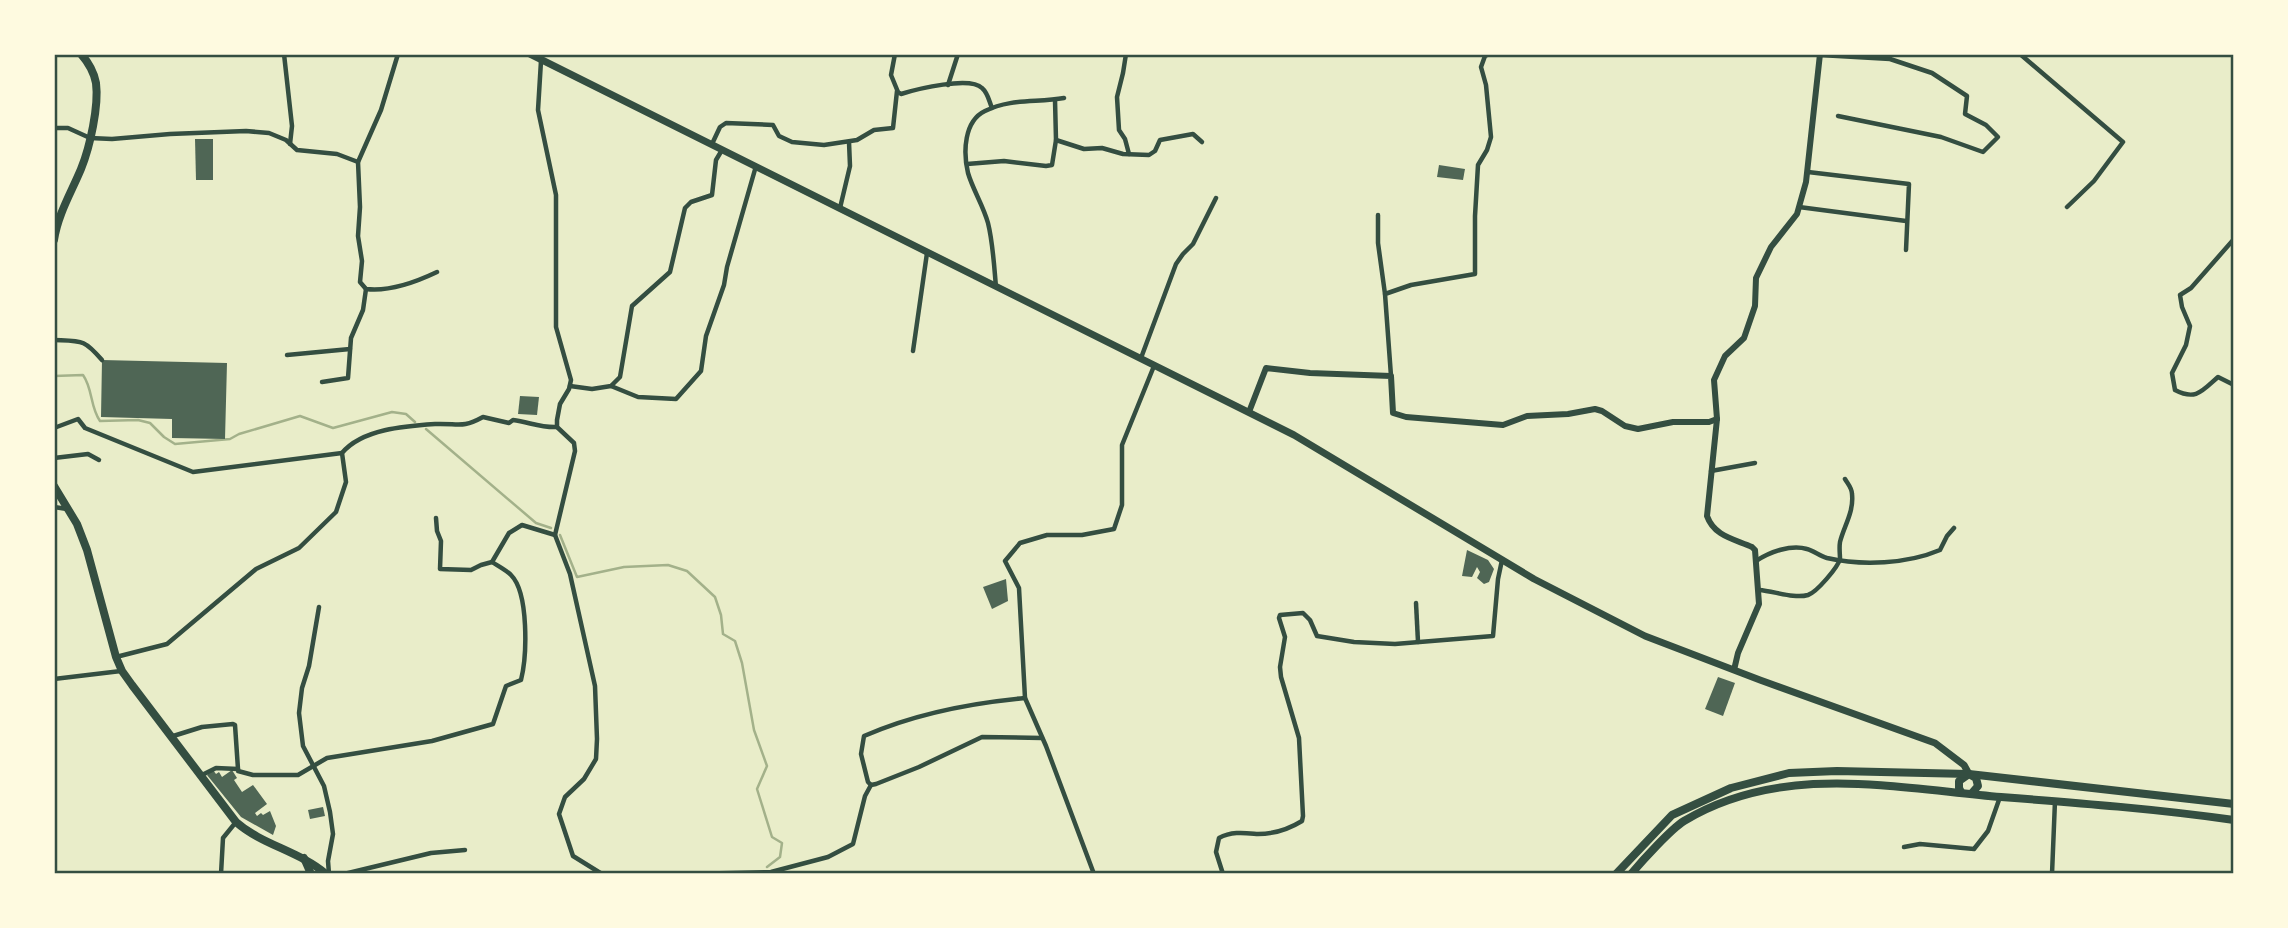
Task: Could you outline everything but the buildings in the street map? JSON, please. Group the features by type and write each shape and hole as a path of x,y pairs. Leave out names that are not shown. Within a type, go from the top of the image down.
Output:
{"main road":[{"path":"54,240 60,216 82,166 94,113 96,82 93,71 81,54"},
{"path":"530,54 1294,435 1534,579 1645,636 1935,743 1965,765 1969,775 1976,778 1978,786 1972,793"},
{"path":"54,486 76,524 90,559 122,671 236,822 257,836 304,858 328,874"},
{"path":"1616,874 1672,815 1731,788 1789,773 1837,771 1969,775 2234,804"},
{"path":"1961,792 1959,781 1969,775"},
{"path":"1631,874 1682,822 1725,802 1773,788 1815,783 1884,784 2234,820"},
{"path":"304,858 311,874"}],"street":[{"path":"284,54 292,126 290,145"},
{"path":"398,54 383,102 358,162 358,236 362,261 360,282 366,289 383,290 419,281 437,272"},
{"path":"712,144 720,127 726,123 773,125 779,136 792,142 824,145 849,142 874,130 892,128 897,91 891,75 895,54"},
{"path":"948,85 958,54"},
{"path":"1126,54 1117,97 1119,130 1129,154"},
{"path":"1385,294 1410,285 1475,274 1478,165 1491,137 1486,85 1481,67 1485,56 1489,54"},
{"path":"2020,54 2123,142 2094,181 2067,207"},
{"path":"1734,670 1738,653 1756,615 1759,590 1755,550 1723,535 1709,523 1707,516 1717,419 1714,380 1725,356 1744,338 1755,306 1756,278 1771,247 1797,214 1808,172 1820,55 1882,58 1932,74 1967,96 1965,114 1986,125 1998,137 1983,152 1941,137 1838,116"},
{"path":"541,60 538,110 556,195 556,327 571,380 556,420 557,427 574,443 575,451 555,535 570,574 595,686 597,738 596,759 584,779 565,797 559,814 573,856 602,874"},
{"path":"897,91 901,94 973,83 988,95 992,108"},
{"path":"996,287 988,223 968,173 965,150 968,131 974,117 992,108 1012,102 1064,98"},
{"path":"967,164 1004,161 1046,166 1052,164 1056,140 1055,100"},
{"path":"54,128 68,128 90,138 112,139 246,131 269,133 286,140 297,150 337,155 358,162"},
{"path":"1056,140 1084,149 1102,148 1112,152 1149,155 1155,151 1160,140 1193,134 1202,142"},
{"path":"840,208 850,166 849,142"},
{"path":"611,386 620,377 632,306 670,272 685,208 691,202 712,195 716,160 722,149"},
{"path":"570,386 593,389 611,386 638,397 677,399 701,371 706,336 724,285 756,166"},
{"path":"1808,172 1909,184 1906,250"},
{"path":"1140,359 1176,264 1193,244 1216,198"},
{"path":"1799,207 1906,221"},
{"path":"1378,215 1378,243 1385,294 1393,413 1406,417 1503,425 1527,416 1568,414 1595,409 1625,426 1638,429 1674,422 1709,422 1717,419"},
{"path":"2234,239 2191,288 2180,295 2190,326 2186,345 2172,373 2175,390 2186,395 2195,396 2218,377 2234,385"},
{"path":"913,351 927,252"},
{"path":"323,382 348,378 354,328 363,310 366,289"},
{"path":"54,340 81,341 88,344 102,360"},
{"path":"287,355 350,349"},
{"path":"1094,874 1043,738 1025,698 1018,588 1005,561 1020,543 1047,535 1082,535 1114,528 1122,505 1122,444 1154,366"},
{"path":"1249,412 1266,368 1310,373 1391,376"},
{"path":"54,428 78,419 85,428 193,472 342,453 351,442 375,433 436,424 467,426 483,417 509,423 513,420 525,421 542,428 557,427"},
{"path":"116,657 167,644 256,569 299,548 336,512 346,482 342,453"},
{"path":"54,458 88,454 99,460"},
{"path":"1712,471 1755,463"},
{"path":"1759,590 1793,596 1809,595 1820,588 1840,559 1839,544 1850,516 1852,499 1852,489 1846,479"},
{"path":"54,507 68,509"},
{"path":"436,518 441,541 440,569 471,570 492,562 509,533 522,525 555,535"},
{"path":"1756,561 1764,556 1797,547 1827,558 1889,561 1931,554 1943,547 1947,536 1955,528"},
{"path":"1223,874 1216,852 1219,838 1246,832 1259,834 1291,828 1301,821 1303,816 1300,744 1281,677 1285,637 1280,615 1303,612 1321,638 1354,642 1418,642 1493,636 1502,560"},
{"path":"200,776 216,768 238,769 253,775 298,775 327,758 444,738 493,723 506,686 521,680 525,634 524,604 512,575 492,562"},
{"path":"1416,603 1418,642"},
{"path":"319,607 299,713 303,746 324,786 333,834 328,874"},
{"path":"54,679 122,671"},
{"path":"871,785 861,754 864,736 895,722 988,702 1025,698"},
{"path":"170,737 202,727 233,724 238,769"},
{"path":"686,874 771,872 828,857 853,844 865,796 871,785 919,768 982,737 1043,738"},
{"path":"1904,847 1920,844 1974,849 1988,831 2000,796"},
{"path":"2052,874 2054,800"},
{"path":"221,874 223,838 236,822"},
{"path":"344,874 431,853 465,850"}],"waterway":[{"path":"54,376 83,375 100,421 138,420 150,423 175,444 230,439 300,416 333,428 392,412 406,414 415,422"},
{"path":"426,429 536,523 551,528"},
{"path":"560,535 577,577 624,567 668,565 687,571 715,597 723,634 735,641 742,663 754,730 767,766 757,789 772,837 782,843 780,857 767,867"}]}
